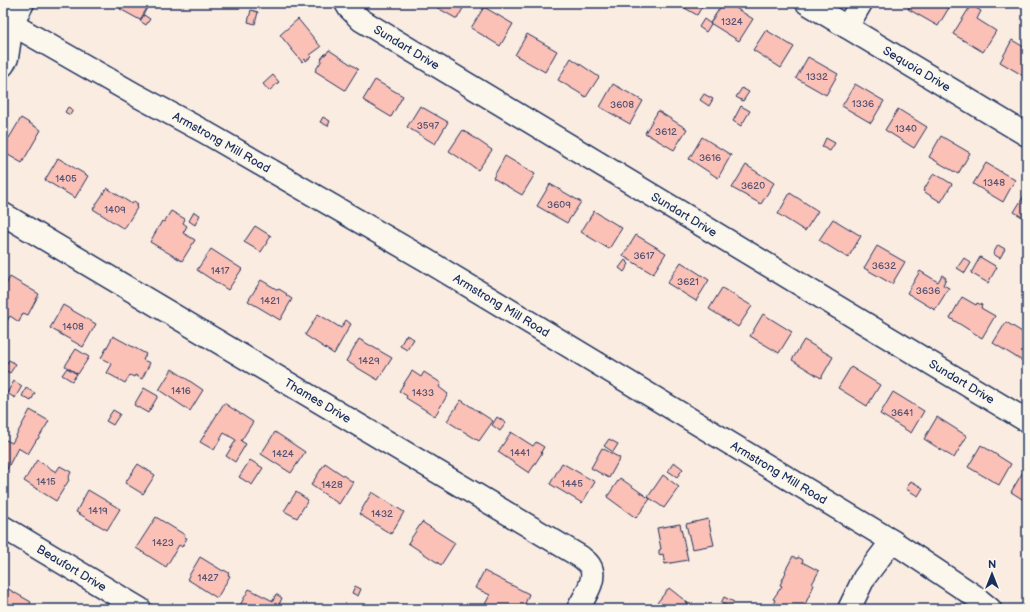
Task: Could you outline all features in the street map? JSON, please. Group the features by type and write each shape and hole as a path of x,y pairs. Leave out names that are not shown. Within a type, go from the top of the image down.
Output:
{"street":[{"path":"3,65 8,58 6,24 23,3"},
{"name":"Sundart Drive","path":"346,3 361,20 1027,421"},
{"name":"Sequoia Drive","path":"807,3 1027,135"},
{"path":"846,27 861,3"},
{"name":"Armstrong Mill Road","path":"6,24 136,96 204,131 419,256 892,542 972,595 990,609"},
{"name":"Thames Drive","path":"3,214 581,557 589,564 593,576 578,609"},
{"name":"Beaufort Drive","path":"3,527 140,609"},
{"path":"849,609 864,578 892,542"}],"building":[{"path":"124,3 150,3 140,20 120,9"},
{"path":"429,3 466,3 457,19"},
{"path":"676,3 704,3 697,15"},
{"path":"723,3 728,3 753,19 739,41 710,23"},
{"path":"911,3 954,3 952,7 950,6 938,26 908,9"},
{"path":"971,5 981,11 977,19 996,31 983,52 953,34"},
{"path":"484,7 513,24 500,46 471,28"},
{"path":"251,10 258,12 255,24 248,22"},
{"path":"144,15 150,19 146,25 140,21"},
{"path":"298,19 321,47 310,55 311,57 306,61 305,59 302,62 280,35"},
{"path":"704,19 711,24 706,32 699,27"},
{"path":"766,30 794,47 781,68 753,50"},
{"path":"527,34 557,51 545,72 515,55"},
{"path":"1012,40 1027,49 1027,78 1000,62"},
{"path":"329,50 358,69 345,90 315,71 322,60 321,59"},
{"path":"808,57 838,74 826,95 796,78"},
{"path":"571,58 599,77 586,97 558,80"},
{"path":"273,75 279,82 269,91 263,84"},
{"path":"375,80 403,96 391,117 363,100"},
{"path":"613,84 643,101 630,124 600,107"},
{"path":"855,84 884,101 871,123 842,106"},
{"path":"742,88 749,92 743,101 736,97"},
{"path":"704,94 713,99 709,106 700,100"},
{"path":"420,106 448,122 435,144 407,127"},
{"path":"741,106 750,111 741,126 733,121"},
{"path":"68,107 73,110 70,115 65,112"},
{"path":"898,109 927,127 914,148 885,130"},
{"path":"658,111 687,129 674,150 645,133"},
{"path":"323,117 330,121 328,126 320,122"},
{"path":"21,118 41,130 22,163 3,152 3,142 6,137 9,138"},
{"path":"463,130 492,150 478,170 449,151"},
{"path":"941,136 970,153 958,174 929,157"},
{"path":"702,137 731,155 718,178 689,159"},
{"path":"826,138 835,143 830,151 822,147"},
{"path":"505,156 535,174 522,195 493,178"},
{"path":"58,158 88,176 75,198 45,180"},
{"path":"986,163 1015,180 1003,202 973,184"},
{"path":"746,165 774,183 761,204 732,188"},
{"path":"934,173 952,184 941,202 923,191"},
{"path":"550,184 581,202 567,223 537,206"},
{"path":"107,188 132,204 134,201 138,204 124,229 93,209"},
{"path":"1027,191 1027,220 1014,212"},
{"path":"790,193 818,211 805,231 778,214"},
{"path":"171,211 185,219 183,223 187,226 183,233 195,240 182,261 150,242 162,221 164,222"},
{"path":"594,211 622,228 609,249 581,232"},
{"path":"194,212 200,215 195,225 189,221"},
{"path":"833,219 861,236 848,258 819,240"},
{"path":"255,226 271,236 261,252 244,242"},
{"path":"636,235 666,253 653,274 623,256"},
{"path":"998,245 1005,249 1000,258 993,254"},
{"path":"877,246 905,262 892,284 864,268"},
{"path":"211,249 242,269 228,290 197,270"},
{"path":"980,257 997,267 988,283 971,273"},
{"path":"964,258 971,263 965,273 957,268"},
{"path":"625,260 629,264 624,272 619,268"},
{"path":"681,262 709,280 696,301 667,283"},
{"path":"920,271 938,282 942,275 946,278 943,285 949,288 935,310 907,293"},
{"path":"10,277 39,294 28,315 23,313 19,322 10,316 7,321 3,319 3,290"},
{"path":"261,280 278,290 279,289 292,299 280,320 248,301"},
{"path":"722,288 752,306 738,327 709,309"},
{"path":"962,297 976,305 977,303 982,305 981,308 995,316 982,338 950,318"},
{"path":"63,305 96,324 83,347 50,328"},
{"path":"318,314 341,328 346,320 351,324 334,354 305,335"},
{"path":"763,314 792,332 779,353 750,336"},
{"path":"1006,322 1027,335 1027,357 1024,362 993,343"},
{"path":"406,335 414,339 407,350 400,346"},
{"path":"113,336 146,354 143,360 150,363 142,379 135,375 134,377 130,375 125,383 107,373 112,364 101,358"},
{"path":"359,339 392,358 378,380 346,361"},
{"path":"804,340 833,357 821,378 792,360"},
{"path":"76,349 89,357 78,374 65,366"},
{"path":"9,360 16,364 10,373 3,369"},
{"path":"851,367 880,385 867,406 838,388"},
{"path":"67,368 77,374 72,381 62,375"},
{"path":"172,369 203,390 190,411 159,390"},
{"path":"412,371 421,377 424,372 441,383 439,387 448,394 435,416 406,398 407,396 399,391"},
{"path":"14,381 22,386 15,398 7,393"},
{"path":"26,388 35,393 31,401 22,396"},
{"path":"144,388 158,396 148,413 134,405"},
{"path":"893,392 924,411 911,433 880,414"},
{"path":"461,400 493,421 479,441 447,421"},
{"path":"224,403 253,422 241,441 246,444 235,462 226,456 236,440 224,433 214,450 200,442"},
{"path":"30,410 49,421 28,454 18,448 6,471 3,470 3,440 12,443"},
{"path":"113,410 120,414 113,425 106,421"},
{"path":"497,417 506,423 500,431 492,425"},
{"path":"937,417 967,436 954,458 924,439"},
{"path":"275,432 305,452 291,473 261,454"},
{"path":"511,432 533,446 536,442 544,447 541,452 542,453 529,473 498,452"},
{"path":"609,439 618,444 613,452 604,446"},
{"path":"981,445 1011,464 999,485 968,467"},
{"path":"602,448 620,458 609,478 591,468"},
{"path":"37,460 56,472 60,466 71,472 68,479 69,480 56,501 24,481"},
{"path":"250,460 263,468 252,485 239,477"},
{"path":"674,462 683,469 677,477 668,471"},
{"path":"325,463 353,482 339,504 311,485"},
{"path":"562,463 595,482 582,503 550,484"},
{"path":"138,464 155,475 143,494 125,483"},
{"path":"1024,470 1027,472 1027,502 1011,492"},
{"path":"663,475 679,487 664,508 648,497"},
{"path":"620,478 650,499 636,518 607,497"},
{"path":"911,481 923,488 918,496 906,489"},
{"path":"88,490 120,509 107,530 76,512"},
{"path":"296,492 308,500 297,518 284,511"},
{"path":"372,492 404,512 391,534 359,514"},
{"path":"156,517 185,535 184,537 187,538 182,547 179,545 166,567 136,548"},
{"path":"708,519 714,545 692,549 686,524"},
{"path":"422,522 455,543 441,565 408,543"},
{"path":"680,524 688,560 665,564 663,554 659,555 659,550 661,549 657,528"},
{"path":"793,556 797,559 798,557 803,560 802,562 819,571 812,584 814,585 803,609 771,609 775,600 773,599 782,586 780,585 786,572 785,571"},
{"path":"200,557 229,573 228,575 230,576 217,598 187,579"},
{"path":"484,571 529,594 523,609 490,609 484,606 490,595 475,588"},
{"path":"3,586 31,602 27,609 3,609"},
{"path":"355,586 361,589 358,596 352,593"},
{"path":"669,588 688,603 683,609 652,609"},
{"path":"249,589 273,601 276,594 282,598 277,609 238,609"},
{"path":"724,597 734,602 731,608 721,603"}]}
